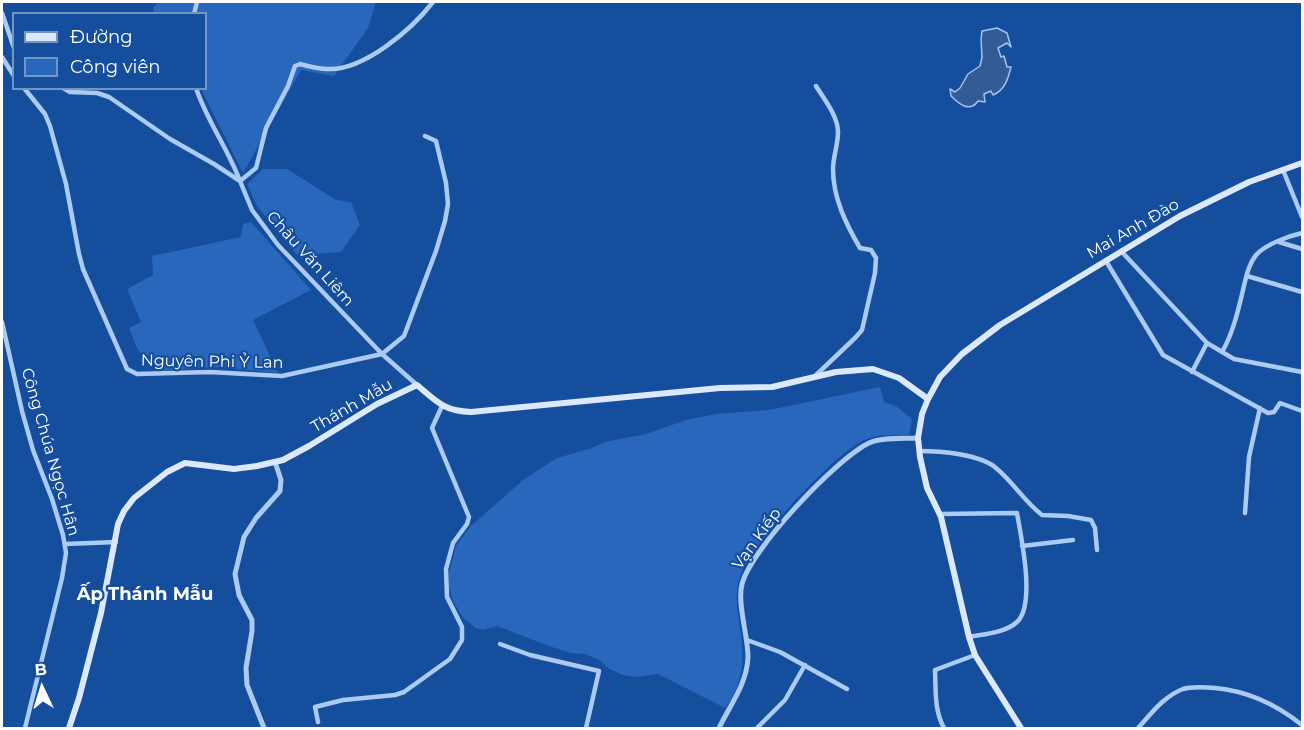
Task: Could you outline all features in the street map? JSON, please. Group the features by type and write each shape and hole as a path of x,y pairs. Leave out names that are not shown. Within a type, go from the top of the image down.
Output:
{"main road":[{"name":"Mai Anh Đào","path":"1021,729 975,655 940,514 927,488 918,438 928,399 940,377 962,354 1000,325 1180,216 1249,182 1302,163"},
{"path":"442,406 455,411 496,410 709,389 772,387 847,370 873,369 899,378 928,399"},
{"name":"Thánh Mẫu","path":"69,729 80,698 101,613 118,524 134,498 174,467 193,463 234,469 275,462 309,446 376,404 417,385 442,406"}],"street":[{"path":"66,90 97,93 109,97 170,139 240,181 256,168 266,128 288,86 295,66 300,63 326,69 359,61 405,33 433,2"},
{"path":"2,13 12,44"},
{"path":"2,57 12,73"},
{"path":"814,376 862,330 875,273 876,258 871,250 860,248 845,222 837,199 833,171 838,130 830,109 816,86"},
{"name":"Nguyên Phi Ỷ Lan","path":"26,90 45,114 50,126 66,184 83,269 130,372 149,375 210,372 282,376 382,354"},
{"name":"Châu Văn Liêm","path":"197,90 204,112 235,168 252,210 261,225 382,354 417,385"},
{"path":"382,354 404,336 445,221 448,204 446,183 436,141 425,136"},
{"path":"1283,170 1302,217"},
{"path":"1222,352 1230,339 1246,276 1256,255 1262,250 1302,233"},
{"path":"1279,242 1302,249"},
{"path":"1121,251 1207,343 1234,359 1302,372"},
{"path":"1106,261 1163,355 1272,413 1282,403 1302,411"},
{"path":"1246,276 1302,292"},
{"name":"Công Chúa Ngọc Hân","path":"2,322 33,450 52,499 65,544 62,578 26,729"},
{"path":"1192,372 1207,343"},
{"path":"318,722 315,707 343,700 404,692 450,659 462,639 462,627 447,597 446,569 453,543 467,524 468,517 432,428 442,406"},
{"path":"1245,513 1249,457 1260,408"},
{"name":"Vạn Kiếp","path":"720,729 745,675 747,640 742,585 747,572 780,527 811,492 856,451 879,440 918,438"},
{"path":"919,451 953,454 982,460 993,465 1042,514 1091,520 1095,528 1097,550"},
{"path":"264,729 247,685 246,668 252,620 239,595 235,574 244,537 256,518 280,491 281,480 275,462"},
{"path":"940,514 1017,513 1026,589 1025,609 1017,622 1006,628 969,637"},
{"path":"1022,546 1073,540"},
{"path":"65,544 116,542"},
{"path":"747,640 780,652 847,689"},
{"path":"500,644 530,655 599,671 586,729"},
{"path":"944,729 936,705 935,670 975,655"},
{"path":"757,729 785,700 805,665"},
{"path":"1138,729 1169,697 1181,690 1202,687 1232,690 1256,696 1302,725"}],"green space":[{"path":"158,2 376,2 368,28 334,76 301,70 243,173 202,90 207,90 207,12 154,12 153,8"},
{"path":"263,169 287,169 336,200 351,202 360,225 341,252 297,255 257,206 247,184"},
{"path":"251,222 311,290 253,320 278,373 216,367 155,371 137,348 129,328 141,322 127,289 153,275 152,256 241,237 243,224"},
{"path":"880,387 884,402 896,406 912,419 909,435 875,437 864,440 850,449 791,505 756,549 738,584 737,608 743,657 736,690 725,708 658,674 636,677 623,675 585,654 571,653 549,646 497,626 483,630 476,628 463,618 453,601 449,587 449,573 456,546 470,527 523,480 557,458 605,442 646,434 686,420 716,414 769,410"}],"shaded area":[{"path":"997,28 1007,33 1011,47 1007,43 998,48 1001,57 1004,56 1007,67 1011,67 1007,80 997,93 993,95 991,91 984,94 985,102 978,101 975,105 964,106 951,96 950,89 955,92 968,74 980,66 982,31"}],"district":[{"name":"Ấp Thánh Mẫu","path":"145,595"}]}
